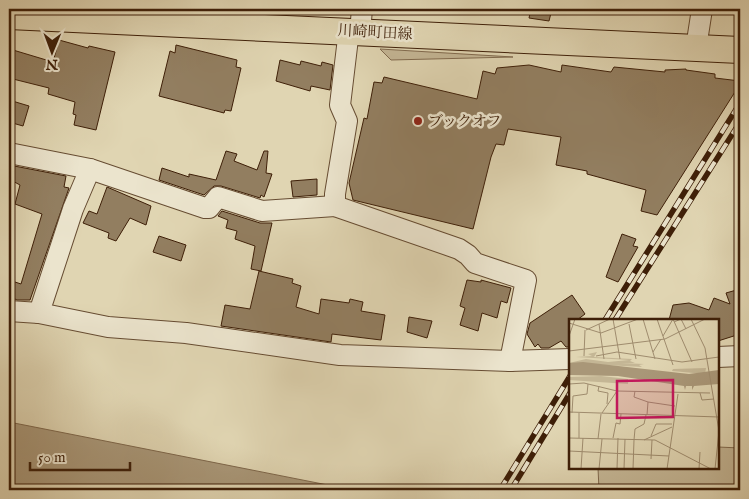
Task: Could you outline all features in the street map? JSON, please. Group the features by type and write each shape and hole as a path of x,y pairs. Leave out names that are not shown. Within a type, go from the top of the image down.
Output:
{"main road":[{"name":"川崎町田線","path":"9,16 357,24 740,50"}],"street":[{"path":"696,48 702,9"},
{"path":"335,206 335,194 346,121 340,105 357,24"},
{"path":"9,153 90,169 205,208 209,208 218,197 262,211 335,206 459,249 468,255 475,264 526,280 510,360"},
{"path":"38,313 72,209 90,169"},
{"path":"9,311 38,313 108,327 186,333 340,355 510,360 569,359"},
{"path":"719,357 740,356"}],"shaded area":[{"path":"380,49 513,57 391,60"},
{"path":"9,422 353,490 9,490"},
{"path":"719,447 740,448 740,490 599,490 598,469 719,469"}],"building":[{"path":"531,9 552,9 549,21 529,18"},
{"path":"59,40 88,48 89,46 115,52 96,130 74,125 76,115 73,114 75,102 48,94 49,88 9,78 9,55 13,56 13,50 53,62"},
{"path":"176,45 237,60 236,67 241,68 231,111 225,110 224,113 159,96 170,51 175,53"},
{"path":"280,60 300,65 301,61 321,66 322,62 333,65 330,90 311,86 310,91 276,81"},
{"path":"529,65 561,72 562,65 611,72 614,67 665,72 665,70 686,69 715,74 715,78 740,81 740,84 657,215 641,211 646,190 587,174 587,171 556,165 561,137 508,129 504,145 496,144 491,157 473,229 353,200 349,183 364,118 367,119 374,82 382,83 384,77 477,99 483,71 495,74 497,68"},
{"path":"9,100 29,106 23,126 9,122"},
{"path":"226,151 237,154 234,161 257,170 264,151 268,151 266,173 272,174 264,197 261,195 260,198 221,186 214,186 204,195 159,180 162,168 189,177 189,174 216,180"},
{"path":"9,165 66,176 64,187 69,188 30,300 17,300 9,296 9,280 21,284 42,214 15,204 20,185 9,179"},
{"path":"317,179 317,195 293,197 291,181"},
{"path":"107,187 151,206 146,225 130,218 116,241 108,238 109,233 83,223 89,211 97,214"},
{"path":"222,211 260,223 272,223 261,271 251,269 255,246 235,239 237,231 226,228 228,220 218,216"},
{"path":"622,234 636,239 633,246 638,247 618,282 606,277"},
{"path":"159,236 186,245 181,261 153,252"},
{"path":"259,271 293,279 292,283 301,286 296,307 319,314 321,299 349,303 350,299 363,302 361,311 385,315 381,340 332,334 331,342 221,326 225,305 250,309"},
{"path":"467,280 481,282 481,280 511,288 507,303 501,301 497,318 482,313 478,331 460,325 465,308 460,306"},
{"path":"740,289 740,334 719,341 719,319 669,319 673,305 689,303 709,310 714,298 730,304 726,293"},
{"path":"572,295 585,314 578,319 569,319 569,347 566,347 561,341 549,348 541,348 538,344 535,347 527,334 530,323"},
{"path":"409,317 432,321 427,338 407,332"}],"railway":[{"path":"606,319 740,103"},
{"path":"616,319 740,122"},
{"path":"500,490 569,378"},
{"path":"511,490 569,395"}],"place":[{"name":"ブックオフ","path":"418,121"}]}
